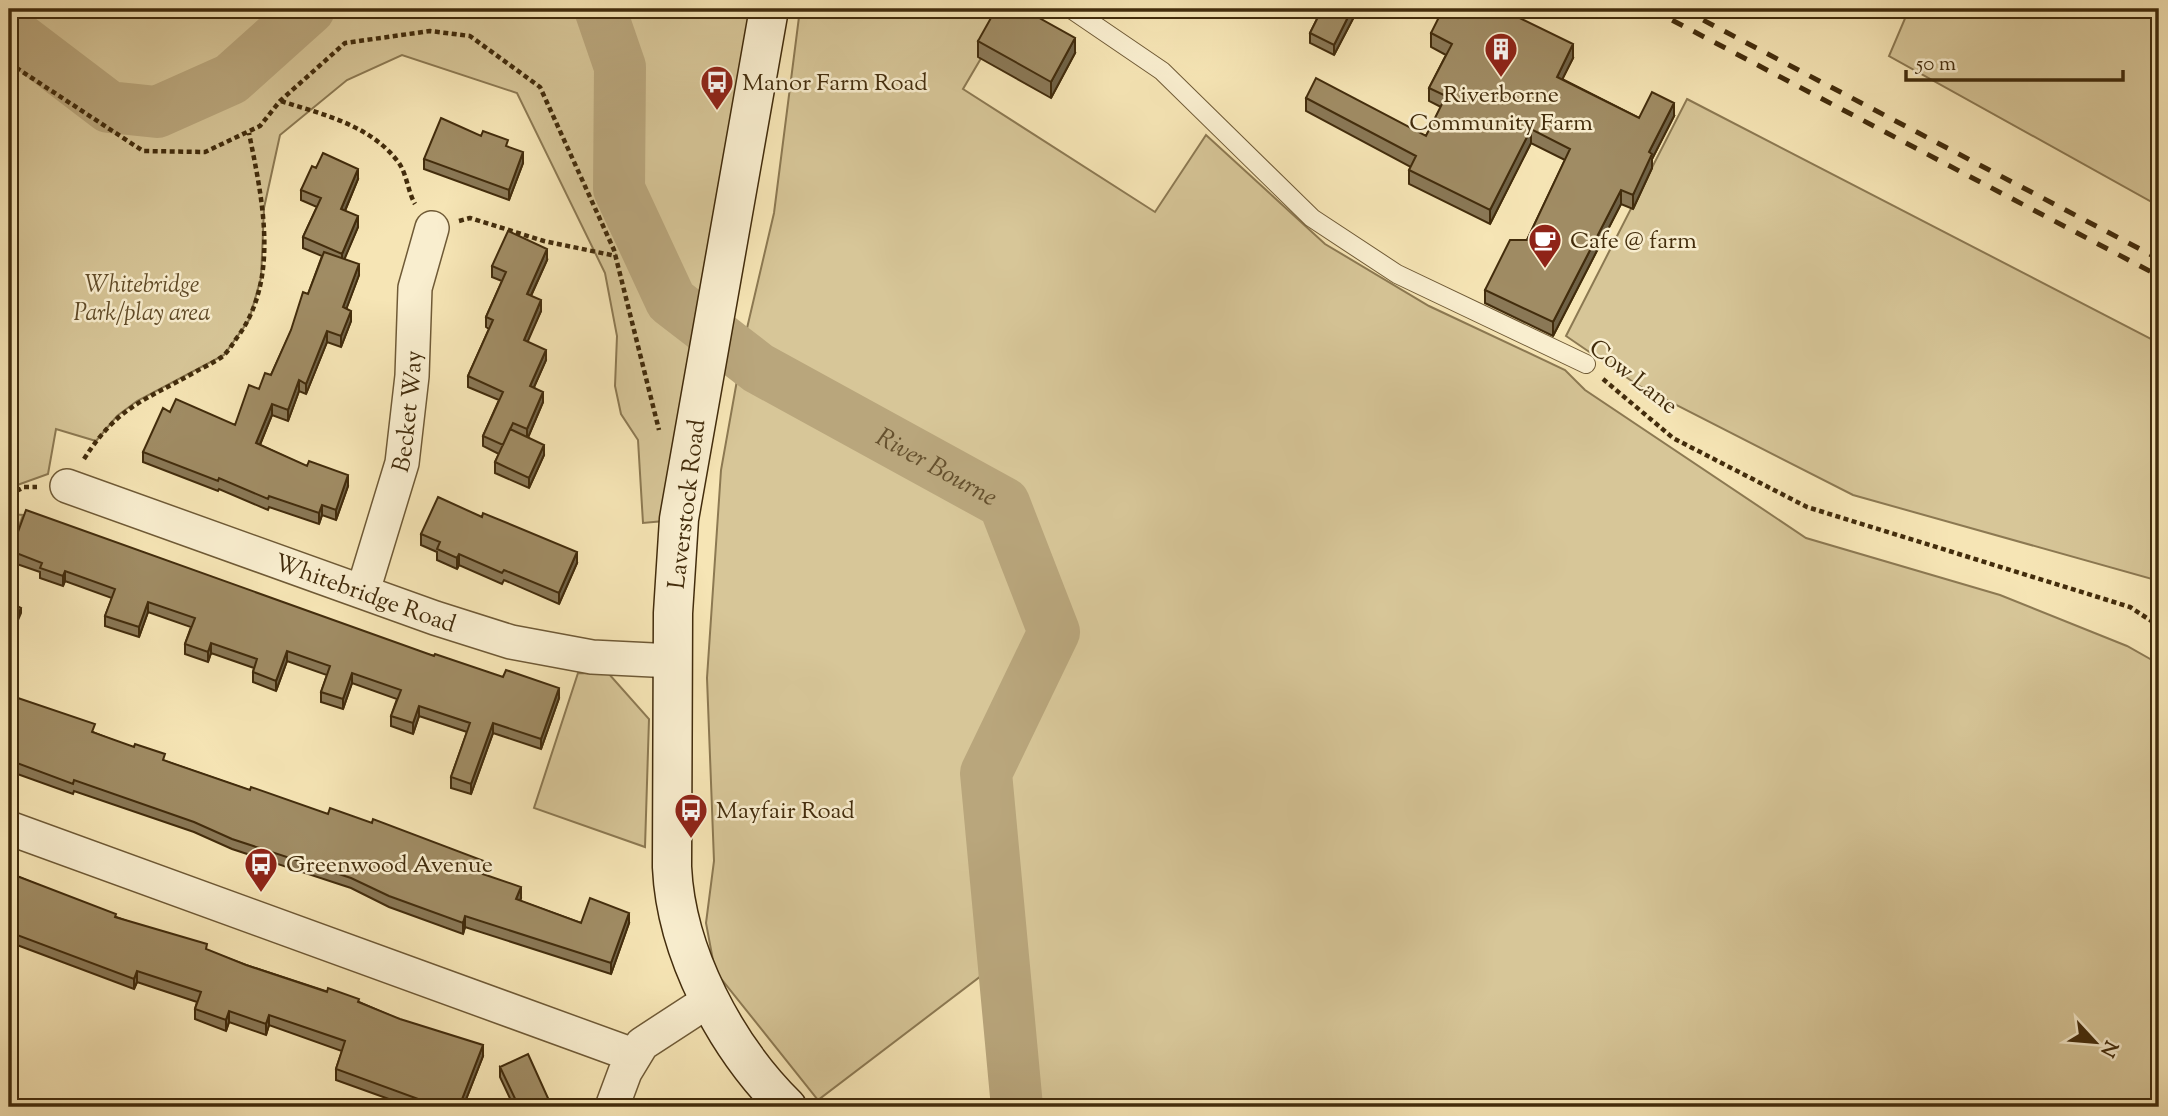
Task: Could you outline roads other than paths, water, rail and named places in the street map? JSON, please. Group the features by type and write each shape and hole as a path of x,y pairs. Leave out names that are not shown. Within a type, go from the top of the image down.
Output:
{"street":[{"name":"Laverstock Road","path":"769,9 685,473 675,568 673,900 689,955 711,999 750,1062 787,1107"},
{"name":"Becket Way","path":"363,592 402,463 412,376 415,288 432,228"},
{"name":"Whitebridge Road","path":"67,486 511,642 592,657 673,661"},
{"path":"9,828 633,1055"},
{"path":"612,1107 633,1055 655,1033 711,999"}],"lane":[{"name":"Cow Lane","path":"1071,9 1162,71 1312,218 1397,274 1586,364"}],"waterway":[{"name":"River Bourne","path":"9,31 109,107 157,112 231,79 309,9"},
{"name":"River Bourne","path":"600,9 620,67 619,189 671,301 758,368 1004,503 1054,632 986,773 1017,1107"}],"railway":[{"path":"1651,9 2159,276"},
{"path":"1682,9 2159,259"}],"place":[{"name":"Riverborne Community Farm","path":"1501,79"},
{"name":"Manor Farm Road","path":"717,112"},
{"name":"Cafe @ farm","path":"1545,270"},
{"name":"Mayfair Road","path":"691,840"},
{"name":"Greenwood Avenue","path":"261,894"}],"park label":[{"name":"Whitebridge Park/play area","path":"142,298"}]}
